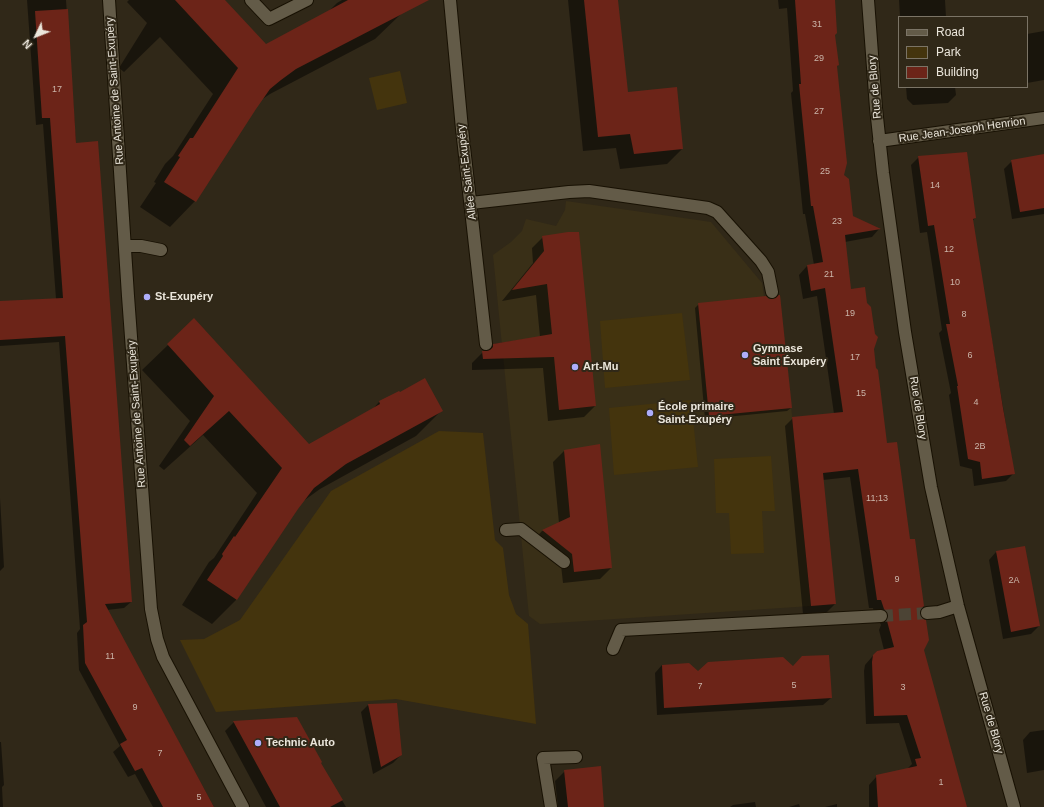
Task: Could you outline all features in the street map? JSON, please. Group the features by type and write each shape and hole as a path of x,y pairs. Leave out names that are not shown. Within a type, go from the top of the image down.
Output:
{"street":[{"name":"Rue Antoine de Saint-Exupéry","path":"109,0 151,609 163,657 244,807"},
{"path":"251,0 269,19 307,0"},
{"name":"Allée Saint-Exupéry","path":"450,0 462,129 486,344"},
{"name":"Rue de Blory","path":"868,0 879,141 905,332 931,487 958,606 1014,807"},
{"name":"Rue Jean-Joseph Henrion","path":"879,141 1044,118"},
{"path":"471,202 589,191 708,208 717,212 761,261 768,272 772,292"},
{"path":"125,246 141,246 161,250"},
{"path":"506,530 520,529 564,562"},
{"path":"927,613 939,612 958,606"},
{"path":"613,649 621,630 881,616"},
{"path":"551,807 543,758 576,757"}],"shaded area":[{"name":"École primaire Saint-Exupéry","path":"566,201 711,222 762,283 764,296 780,295 811,606 540,624 529,616 493,255 511,242 522,231 526,219 556,226 565,210"}],"green space":[{"path":"400,71 407,103 377,110 369,78"},
{"path":"682,313 690,380 605,388 600,321"},
{"path":"691,400 698,467 614,475 609,408"},
{"path":"439,431 483,433 495,540 503,548 509,595 516,614 528,624 536,724 396,699 216,712 180,640 204,639 240,620 331,491"},
{"path":"771,456 775,511 762,511 764,553 731,554 729,513 716,513 714,459"}],"building":[{"path":"175,0 225,0 266,44 348,0 429,0 296,69 270,89 196,202 164,182 180,157 178,156 190,138 193,138 238,68"},
{"path":"584,0 618,0 628,92 677,87 683,149 634,154 630,134 598,137"},
{"path":"795,0 835,0 837,33 835,35 839,65 837,66 847,163 844,175 849,179 853,216 881,229 845,235 851,289 865,287 867,303 871,307 875,334 878,337 874,349 887,443 897,442 910,539 915,539 924,606 920,609 920,614 921,618 926,620 929,640 924,650 967,807 878,807 876,775 917,766 915,759 921,758 907,715 874,716 873,655 877,651 894,647 887,621 887,612 884,609 881,600 877,600 858,469 823,473 836,604 811,606 792,417 843,412 825,288 811,291 807,265 823,262 813,206 811,206 799,84 801,84"},
{"path":"68,9 76,143 98,141 132,602 105,604 214,807 163,807 142,768 135,771 120,744 127,740 85,663 83,625 87,622 65,336 0,340 0,301 63,298 50,118 42,118 35,11"},
{"path":"967,152 976,218 973,219 1015,474 982,479 980,462 968,459 958,386 946,324 950,324 934,225 928,226 918,156"},
{"path":"1044,154 1044,208 1020,212 1011,160"},
{"path":"579,232 596,406 559,410 554,357 483,359 482,351 490,350 493,347 493,344 552,334 547,284 512,290 544,251 542,236"},
{"name":"Gymnase Saint Éxupéry","path":"779,295 792,408 709,416 698,303 766,296 769,299 773,299"},
{"path":"194,318 309,444 380,404 379,401 399,391 400,392 425,378 443,411 346,464 314,488 298,509 237,600 207,580 234,536 235,537 282,468 229,411 190,446 184,440 214,396 167,344"},
{"path":"600,444 612,568 574,572 572,554 542,530 570,517 564,450"},
{"path":"1025,546 1040,626 1011,632 996,551"},
{"path":"829,655 832,698 664,708 662,665 689,663 698,671 708,662 783,657 793,666 802,656"},
{"path":"397,703 402,755 381,767 368,704"},
{"path":"297,717 322,762 321,763 343,800 330,807 280,807 233,721"},
{"path":"601,766 604,807 568,807 564,770"}],"tunnel":[{"path":"881,616 927,613"}],"place":[{"name":"St-Exupéry","path":"147,297"},
{"name":"Gymnase Saint Éxupéry","path":"745,355"},
{"name":"Art-Mu","path":"575,367"},
{"name":"École primaire Saint-Exupéry","path":"650,413"},
{"name":"Technic Auto","path":"258,743"}]}
